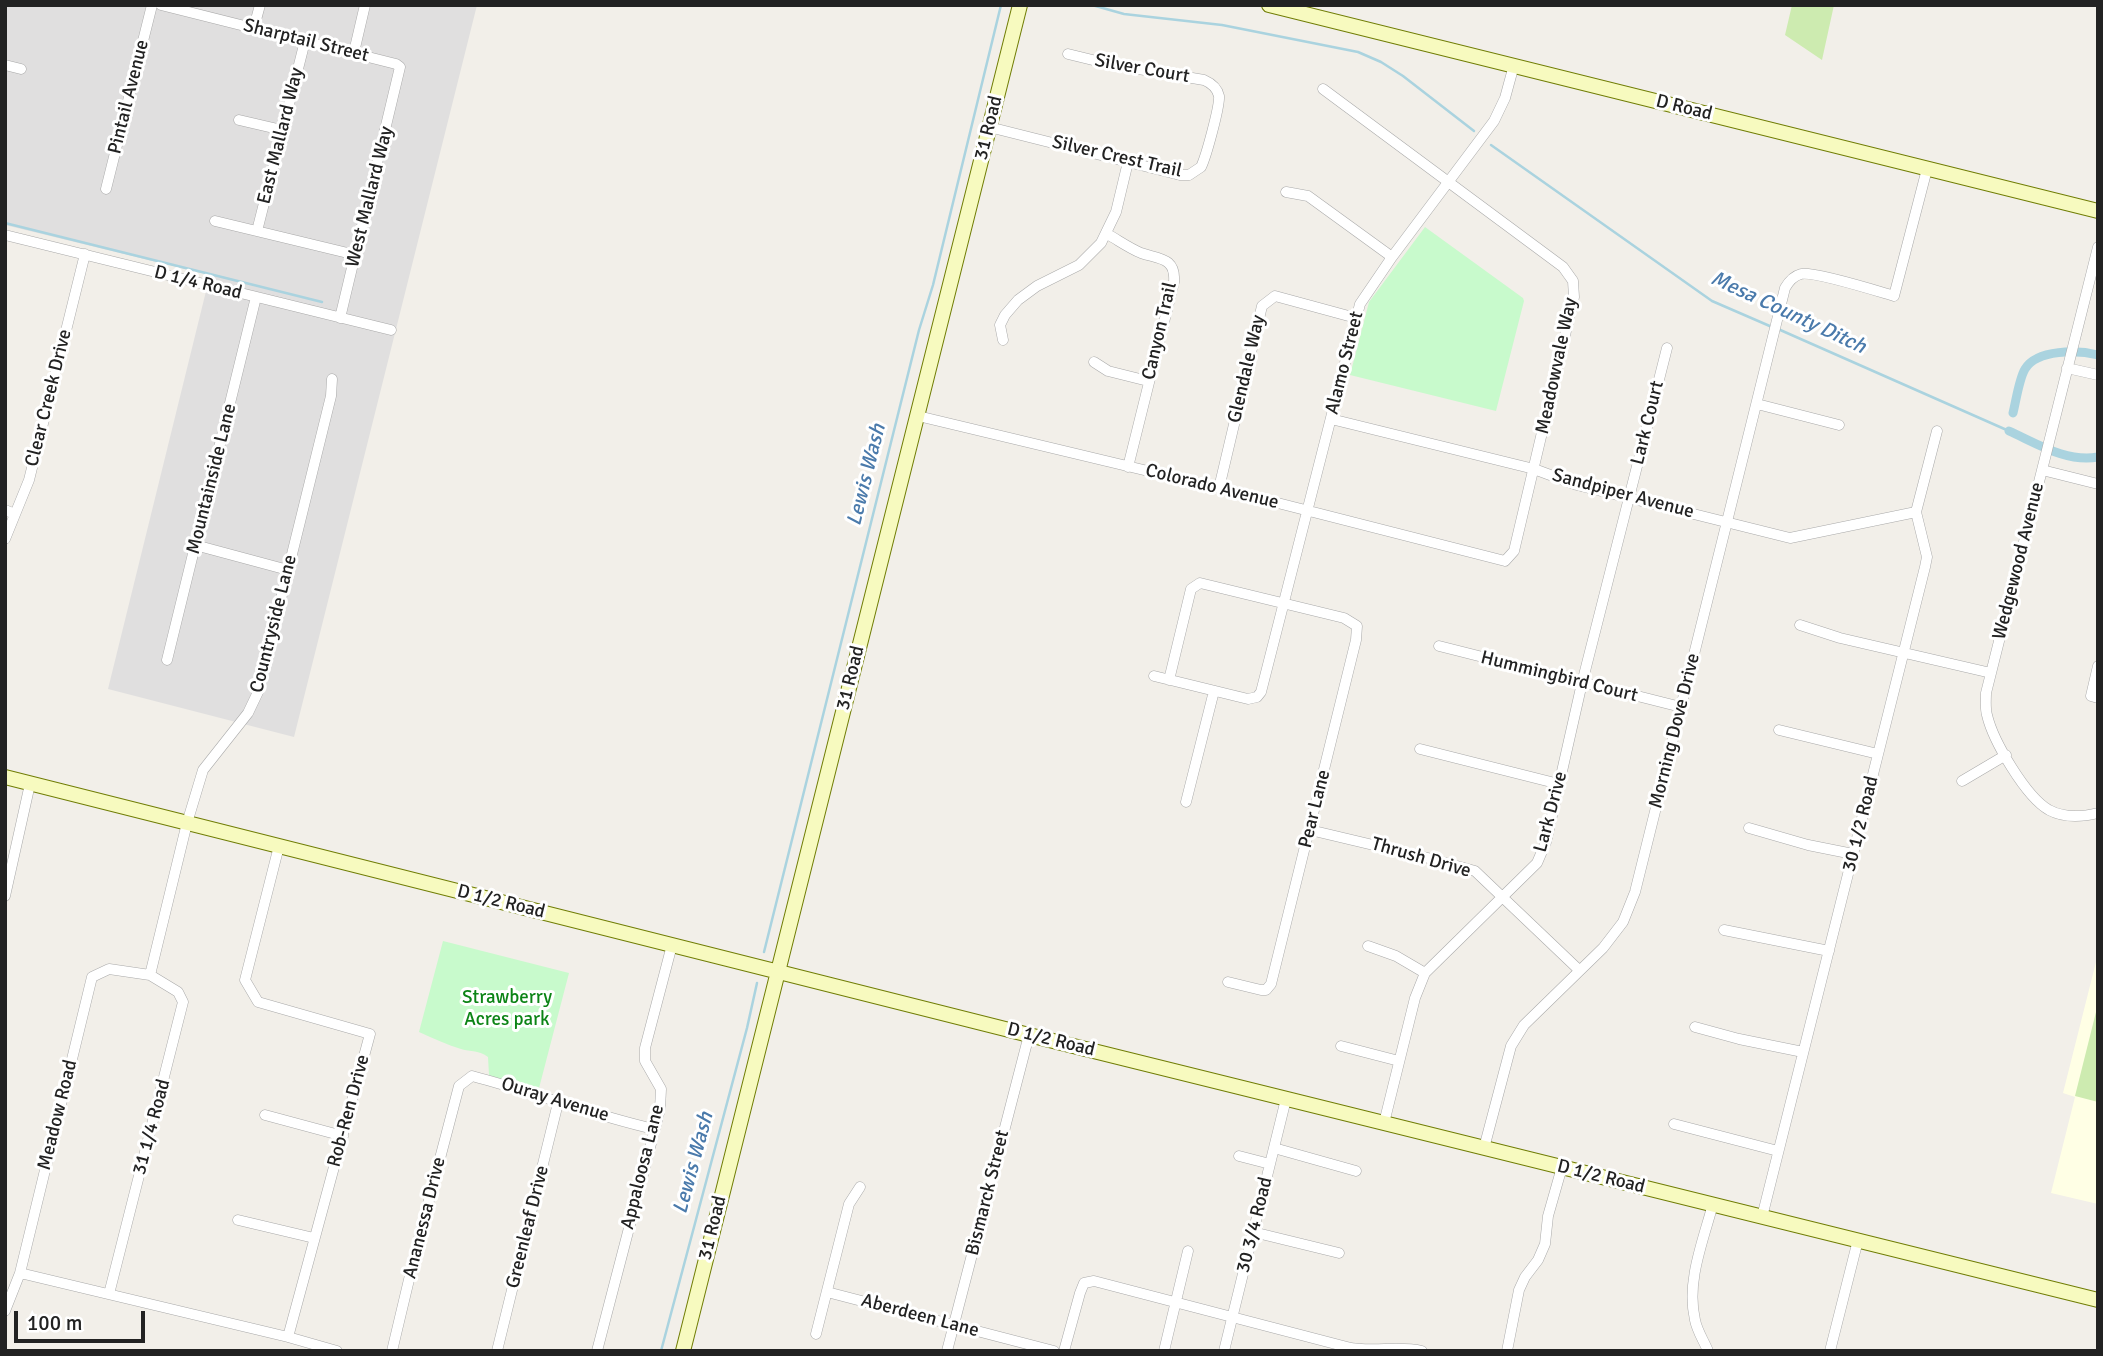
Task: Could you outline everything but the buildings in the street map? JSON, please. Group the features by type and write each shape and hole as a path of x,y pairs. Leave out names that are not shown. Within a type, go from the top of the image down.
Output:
{"street":[{"name":"Pintail Avenue","path":"106,189 152,5"},
{"name":"Sharptail Street","path":"160,5 396,64 400,67 399,76"},
{"path":"254,27 260,5"},
{"path":"354,52 365,5"},
{"name":"31 Road","path":"682,1351 1020,5"},
{"name":"D Road","path":"1269,5 2098,211"},
{"name":"East Mallard Way","path":"257,231 304,41"},
{"name":"Silver Court","path":"1068,54 1109,64 1204,80 1214,86"},
{"path":"5,65 21,69"},
{"name":"Alamo Street","path":"1214,691 1248,699 1257,697 1263,688 1363,299 1500,110 1514,65"},
{"name":"West Mallard Way","path":"340,318 399,76"},
{"name":"Silver Crest Trail","path":"989,127 1180,175 1189,175 1203,163 1219,101 1214,86"},
{"path":"1323,89 1449,182"},
{"path":"239,120 282,131"},
{"path":"1003,340 1000,325 1017,300 1037,286 1079,265 1107,234 1116,212 1128,162"},
{"name":"Morning Dove Drive","path":"1484,1148 1510,1046 1524,1026 1603,948 1623,922 1635,892 1785,288 1794,277 1809,274 1894,296 1927,169"},
{"name":"Meadowvale Way","path":"1449,182 1563,267 1573,281 1574,297 1534,469 1514,551 1505,561"},
{"path":"1286,192 1308,196 1392,257"},
{"path":"215,221 356,255"},
{"name":"D 1/4 Road","path":"5,234 391,330"},
{"name":"Canyon Trail","path":"1107,234 1140,252 1164,259 1174,273 1128,467"},
{"name":"Wedgewood Avenue","path":"2098,247 2094,277 2067,368 1986,693 1986,712 1990,727 2026,790 2049,810 2078,817 2098,813"},
{"name":"Clear Creek Drive","path":"5,539 10,512 29,480 85,254"},
{"name":"Glendale Way","path":"1219,488 1262,306 1275,296 1356,318"},
{"name":"Mountainside Lane","path":"167,660 256,297"},
{"name":"Lark Court","path":"1629,498 1667,348"},
{"path":"1094,362 1108,371 1149,381"},
{"path":"2067,368 2098,375"},
{"name":"Countryside Lane","path":"150,975 187,823 203,770 253,704 331,396 332,379"},
{"path":"1757,404 1839,425"},
{"name":"Colorado Avenue","path":"918,416 1219,488 1505,561"},
{"name":"Sandpiper Avenue","path":"1331,419 1534,469 1577,485 1790,538 1916,512"},
{"name":"30 1/2 Road","path":"1762,1216 1927,557 1916,512 1937,431"},
{"path":"2042,470 2098,484"},
{"name":"Lark Drive","path":"1384,1123 1415,998 1424,973 1536,863 1546,842 1582,683 1629,498"},
{"path":"195,545 288,570"},
{"path":"1169,680 1191,589 1196,584 1203,582 1285,603"},
{"name":"Pear Lane","path":"1228,982 1266,990 1271,984 1356,640 1357,626 1344,618 1285,603"},
{"path":"1800,625 1840,638 1991,673"},
{"name":"Hummingbird Court","path":"1439,646 1681,707"},
{"path":"2094,697 2098,666"},
{"path":"1154,676 1214,691 1186,802"},
{"path":"1779,730 1878,754"},
{"path":"1420,749 1559,784"},
{"path":"1962,781 2006,755"},
{"name":"D 1/2 Road","path":"5,777 2098,1300"},
{"path":"5,896 30,784"},
{"path":"1749,828 1808,845 1853,854"},
{"name":"Thrush Drive","path":"1310,830 1475,871 1579,970"},
{"name":"Rob-Ren Drive","path":"279,846 245,980 258,1003 370,1034 288,1337"},
{"path":"1724,930 1829,951"},
{"name":"Appaloosa Lane","path":"597,1351 660,1108 661,1089 645,1062 645,1048 672,945"},
{"path":"1368,946 1395,956 1424,973"},
{"name":"Meadow Road","path":"5,1311 20,1273 92,977 109,969 150,975"},
{"name":"31 1/4 Road","path":"109,1294 183,1002 178,992 150,975"},
{"path":"1695,1027 1803,1052"},
{"name":"Bismarck Street","path":"947,1351 1029,1035"},
{"path":"1341,1046 1399,1061"},
{"name":"Ouray Avenue","path":"459,1086 472,1076 654,1129"},
{"name":"Ananessa Drive","path":"392,1351 459,1086"},
{"name":"30 3/4 Road","path":"1224,1351 1286,1098"},
{"name":"Greenleaf Drive","path":"497,1351 558,1103"},
{"path":"265,1115 343,1136"},
{"path":"1674,1124 1778,1151"},
{"path":"1274,1148 1356,1171"},
{"path":"1239,1156 1270,1164"},
{"path":"1507,1351 1519,1290 1545,1244 1548,1216 1562,1167"},
{"path":"816,1334 849,1204 860,1187"},
{"path":"1708,1351 1695,1323 1692,1285 1713,1204"},
{"path":"238,1220 314,1238"},
{"path":"1253,1232 1339,1253"},
{"path":"1830,1351 1858,1240"},
{"path":"1164,1351 1188,1251"},
{"path":"20,1273 337,1351"},
{"path":"1065,1351 1084,1283 1094,1281 1363,1351 1406,1347 1422,1351"},
{"name":"Aberdeen Lane","path":"827,1292 1054,1351"}],"shaded area":[{"path":"5,5 477,5 294,737 108,689 210,275 5,225"},
{"path":"2098,954 2098,1204 2051,1193 2075,1097 2063,1093"}],"green space":[{"path":"1792,5 1834,5 1822,60 1785,35"},
{"path":"1425,227 1523,298 1496,411 1350,375 1369,302"},
{"name":"Strawberry Acres park","path":"443,941 569,973 538,1092 489,1075 488,1057 485,1055 419,1032"},
{"path":"2098,1004 2098,1102 2075,1096"}],"waterway":[{"name":"Lewis Wash","path":"764,952 1001,5"},
{"name":"Mesa County Ditch","path":"1092,5 1124,14 1222,25 1358,52 1403,76 1474,131"},
{"name":"Mesa County Ditch","path":"1491,145 1712,301 1772,327"},
{"path":"5,223 322,302"},
{"name":"Mesa County Ditch","path":"1778,329 2009,431"},
{"path":"2013,413 2021,378 2031,362 2048,354 2080,352 2098,355"},
{"name":"Mesa County Ditch","path":"2009,431 2063,455 2098,457"},
{"name":"Lewis Wash","path":"661,1351 757,983"}]}
